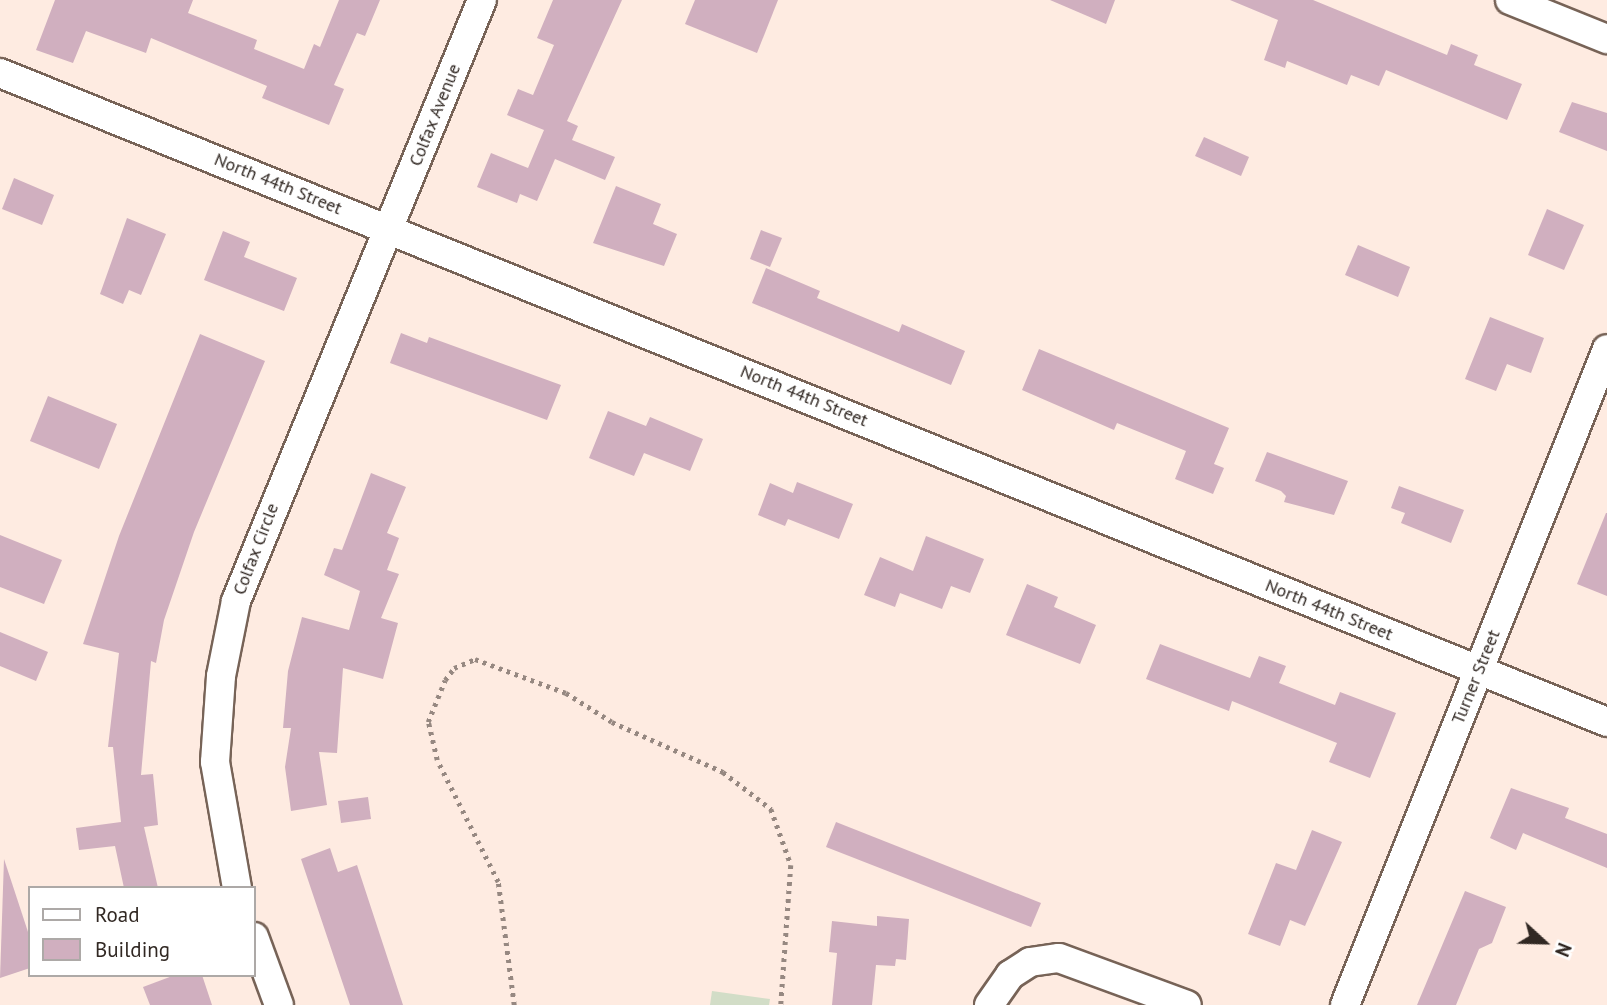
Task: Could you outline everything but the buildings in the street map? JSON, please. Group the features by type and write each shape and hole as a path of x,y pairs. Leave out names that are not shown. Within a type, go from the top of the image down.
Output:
{"street":[{"name":"Colfax Avenue","path":"387,229 482,0"},
{"path":"1510,0 1607,39"},
{"name":"North 44th Street","path":"0,73 1607,722"},
{"name":"Colfax Circle","path":"237,886 215,762 225,646 252,556 387,229"},
{"name":"Turner Street","path":"1345,1005 1607,349"},
{"path":"256,942 279,1005"},
{"path":"989,1005 999,986 1026,965 1059,958 1083,963 1186,1005"}],"path":[{"path":"514,1005 498,882 437,760 428,722 445,680 454,668 475,659 566,693 612,722 723,772 771,809 791,865 781,1005"}],"green space":[{"path":"712,991 770,999 769,1005 710,1005"}]}
